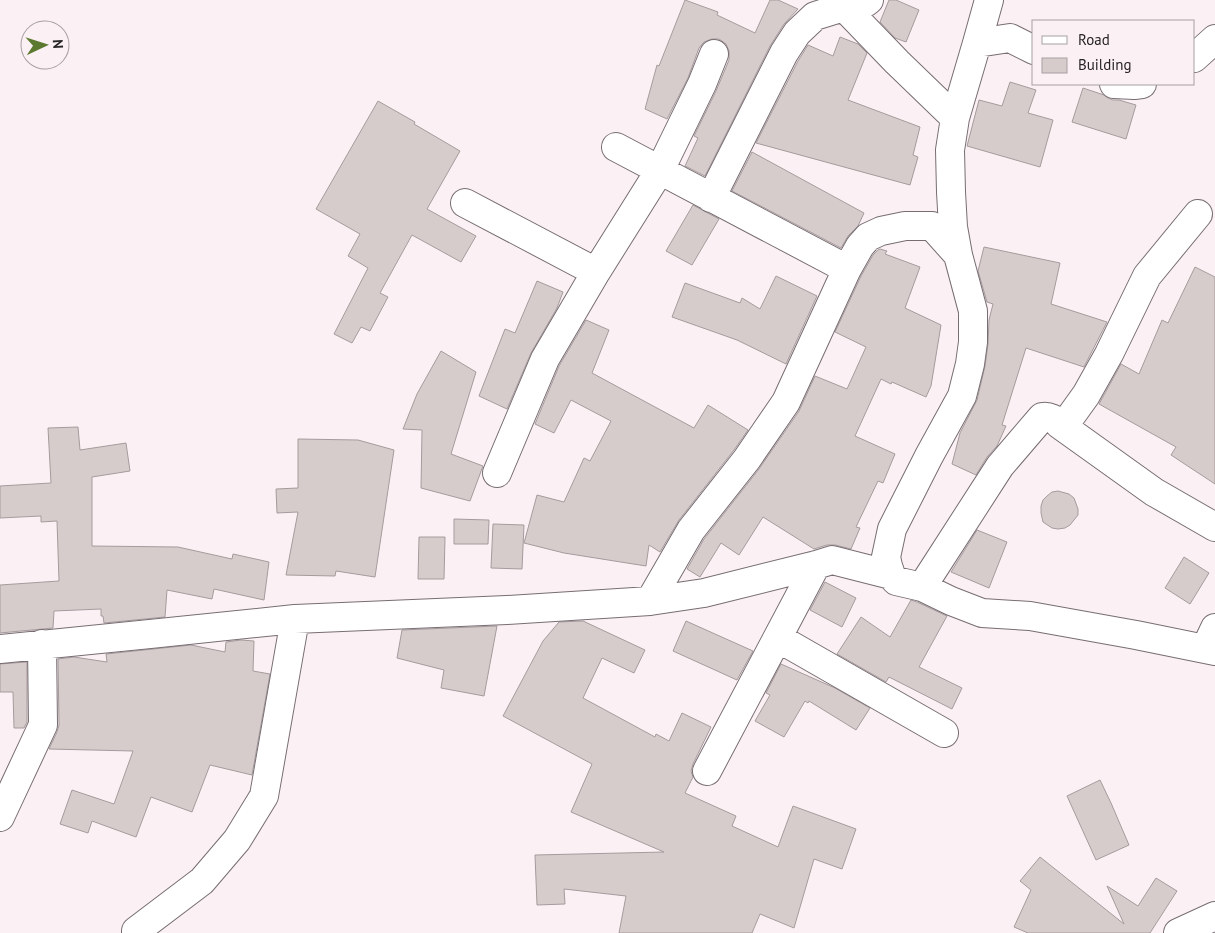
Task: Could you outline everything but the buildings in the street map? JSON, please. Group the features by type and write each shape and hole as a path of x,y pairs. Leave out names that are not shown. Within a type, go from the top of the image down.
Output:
{"street":[{"path":"989,0 955,118 950,150 953,227 958,255 973,311 973,342 970,364 962,396 892,530 886,557 891,575 896,581 922,587 982,613 1030,616 1212,643"},
{"path":"712,198 784,53 797,33 815,16 856,3 897,62 955,118"},
{"path":"977,43 1010,38 1032,49"},
{"path":"1195,57 1215,39"},
{"path":"498,473 545,359 596,272 660,170 702,84 714,54"},
{"path":"616,147 847,269"},
{"path":"465,203 596,272"},
{"path":"1063,427 1086,396 1148,276 1198,214"},
{"path":"650,601 691,530 747,459 786,402 847,269 860,246 868,237 881,231 905,226 932,226 958,255"},
{"path":"922,587 1000,466 1042,416 1049,417 1154,492 1215,527"},
{"path":"0,649 295,618 508,610 650,601 704,593 832,560 891,575"},
{"path":"707,771 816,565"},
{"path":"136,931 202,881 237,840 264,796 295,618"},
{"path":"778,638 944,733"},
{"path":"0,817 43,725 42,644"},
{"path":"1178,933 1215,916"}]}
